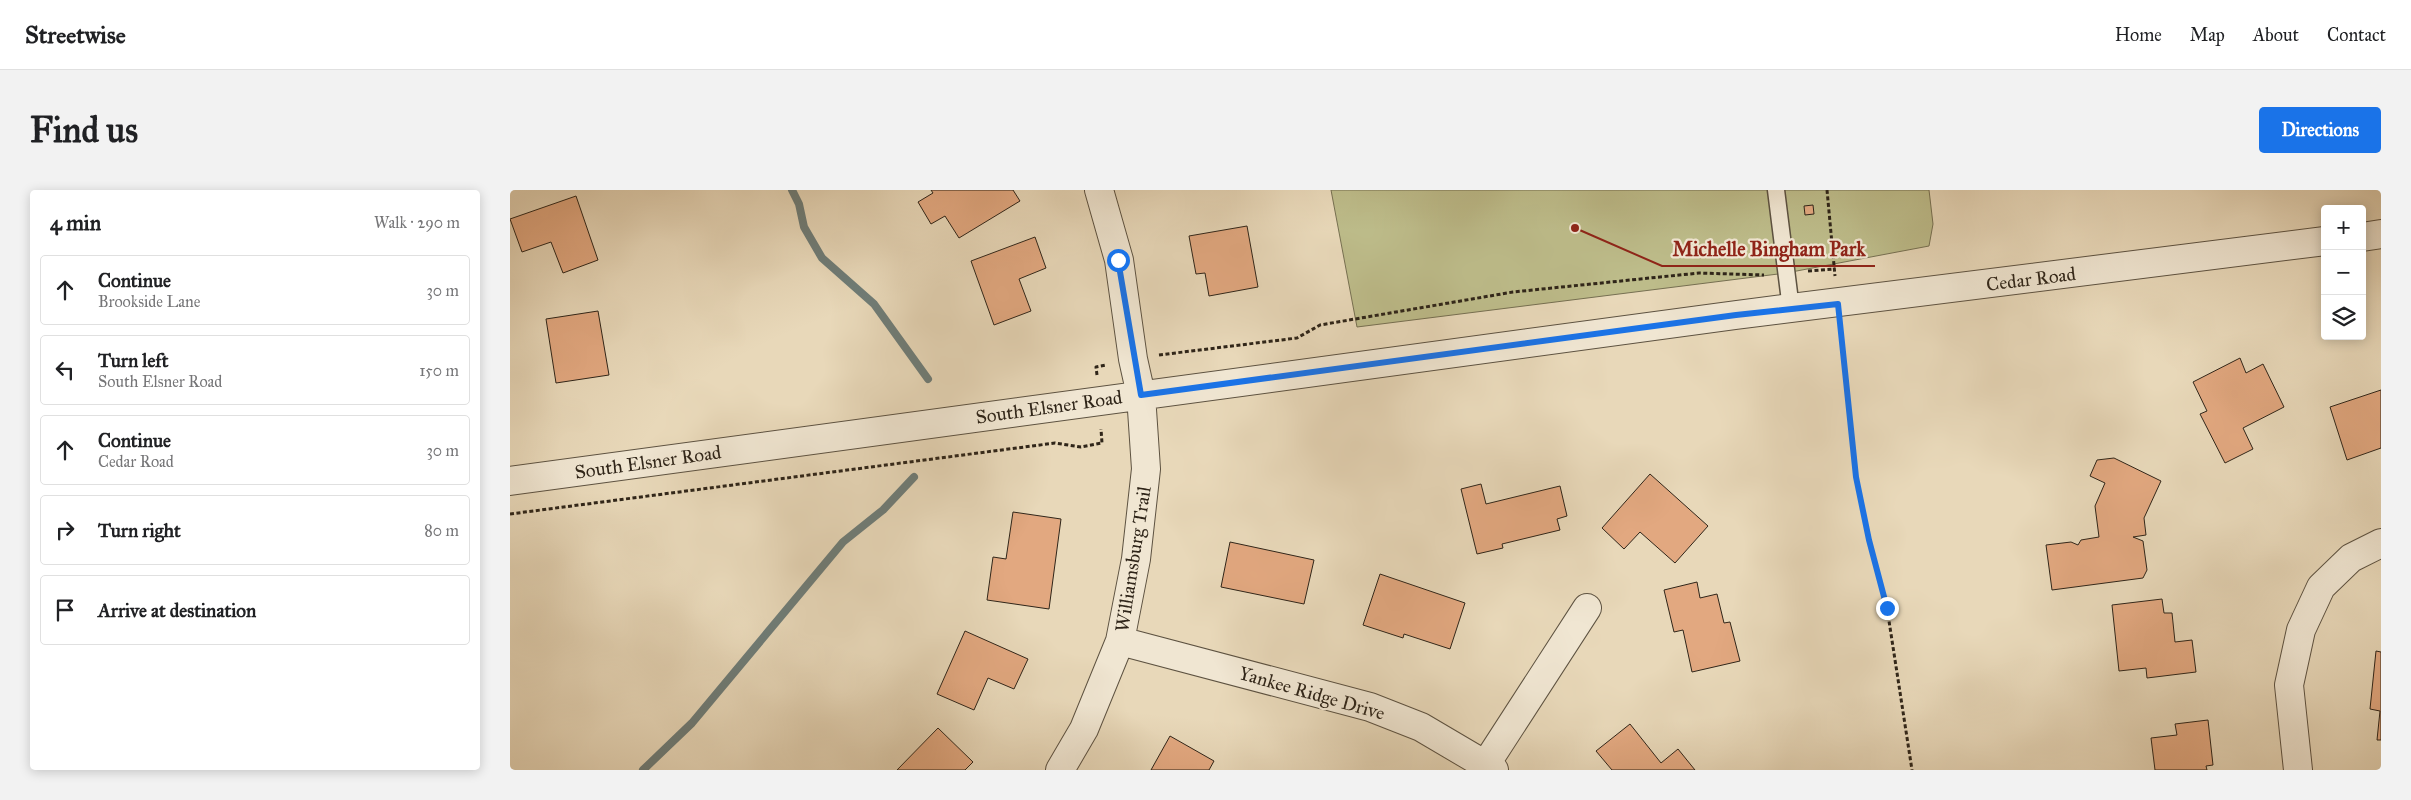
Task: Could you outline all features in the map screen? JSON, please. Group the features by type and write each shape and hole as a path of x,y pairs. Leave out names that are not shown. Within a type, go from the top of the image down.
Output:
{"street":[{"name":"Williamsburg Trail","path":"1060,770 1084,729 1120,641 1136,559 1146,469 1141,395 1118,260 1099,190"},
{"path":"2366,236 2381,234"},
{"name":"Cedar Road","path":"1736,315 1838,304 2321,242"},
{"name":"South Elsner Road","path":"510,480 1736,315"},
{"path":"2298,770 2289,685 2301,630 2321,586 2351,558 2381,543"},
{"path":"1490,767 1587,608"},
{"name":"Yankee Ridge Drive","path":"1120,641 1370,707 1421,727 1490,767"}],"lane":[{"path":"1776,190 1791,309"}],"path":[{"path":"1827,190 1856,477 1869,540 1887,608 1912,770"}],"shaded area":[{"path":"1331,190 1929,190 1933,224 1929,246 1786,273 1357,327"}],"building":[{"path":"931,190 1013,190 1020,201 959,238 945,216 931,224 918,202 933,193"},
{"path":"576,196 598,260 563,273 551,242 522,252 510,219"},
{"path":"1813,205 1814,214 1805,215 1804,206"},
{"path":"1247,226 1258,287 1209,296 1205,273 1196,274 1189,236"},
{"path":"1035,237 1046,268 1019,279 1031,311 994,325 971,261"},
{"path":"598,311 609,375 556,383 546,319"},
{"path":"2240,358 2246,373 2263,364 2284,407 2243,428 2253,449 2225,463 2200,414 2207,411 2193,382"},
{"path":"2381,390 2381,448 2347,460 2330,407"},
{"path":"2114,458 2161,481 2144,518 2146,535 2133,537 2143,541 2147,570 2143,578 2052,590 2046,545 2071,542 2078,545 2081,540 2099,537 2095,506 2105,483 2090,476 2097,460"},
{"path":"1650,474 1708,526 1675,563 1640,532 1624,549 1602,528"},
{"path":"1481,484 1486,504 1560,486 1567,516 1557,519 1560,530 1502,544 1503,548 1477,554 1461,489"},
{"path":"1013,512 1061,519 1049,609 987,600 993,557 1006,559"},
{"path":"1230,542 1314,560 1304,604 1221,587"},
{"path":"1380,574 1465,603 1450,649 1404,634 1403,638 1363,625"},
{"path":"1697,582 1700,598 1717,594 1724,623 1730,622 1740,661 1692,672 1683,630 1674,632 1664,590"},
{"path":"2162,599 2164,613 2172,613 2175,642 2192,640 2196,672 2147,678 2146,668 2119,671 2112,605"},
{"path":"965,631 1028,659 1014,689 988,678 974,710 937,694"},
{"path":"2376,651 2381,652 2381,740 2377,740 2380,711 2370,709"},
{"path":"2208,720 2213,765 2206,766 2207,770 2155,770 2151,738 2177,735 2175,724"},
{"path":"1630,724 1661,763 1678,749 1695,770 1612,770 1596,751"},
{"path":"938,728 973,762 965,770 897,770"},
{"path":"1170,736 1214,761 1209,770 1151,770"}],"waterway":[{"path":"792,190 799,204 804,227 822,258 874,304 928,379"},
{"path":"643,770 692,723 843,542 883,510 914,477"}],"place":[{"name":"Michelle Bingham Park","path":"1575,228"}],"route":[{"path":"1118,260 1141,395 1736,315 1838,304 1856,477 1869,540 1887,608"}]}
